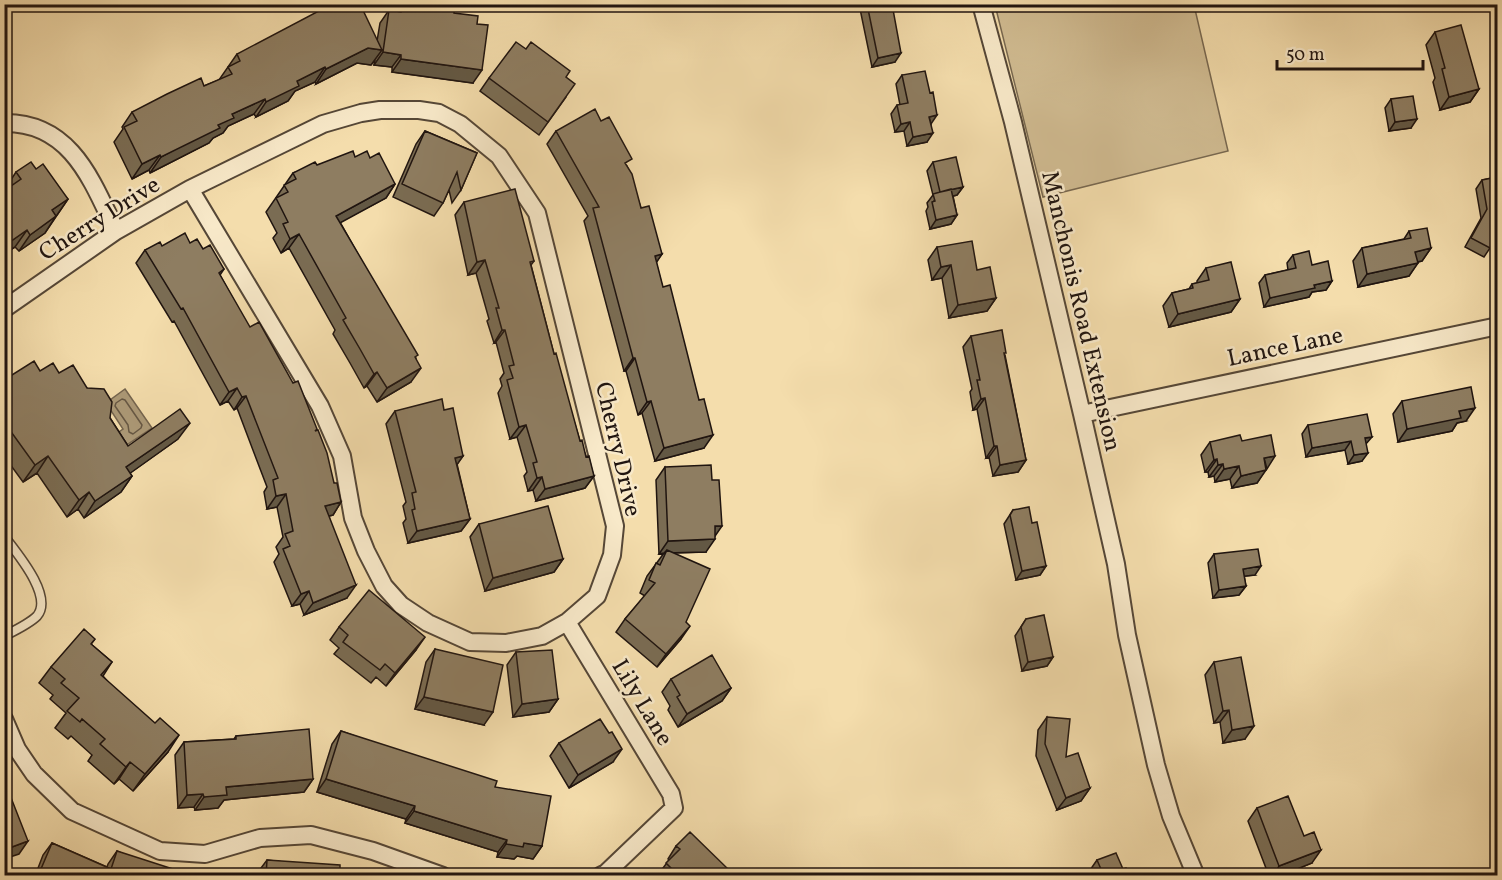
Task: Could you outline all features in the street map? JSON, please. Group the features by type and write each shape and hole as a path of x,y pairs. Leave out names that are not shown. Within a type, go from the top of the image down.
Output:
{"street":[{"name":"Manchonis Road Extension","path":"981,4 1013,122 1082,414 1116,564 1126,630 1156,765 1171,816 1196,876"},
{"name":"Cherry Drive","path":"4,309 116,231 190,189 323,124 380,110 419,110 439,113 460,124 500,156 537,213 615,526 612,555 597,596 567,622 542,636 506,643 470,642 428,623 401,605 384,586 366,551 353,518 342,456 320,406 190,189"},
{"path":"4,123 37,128 55,137 70,149 83,164 116,231"},
{"name":"Lance Lane","path":"1082,414 1497,326"},
{"name":"Lily Lane","path":"567,622 671,794 674,808 606,873 600,876"},
{"path":"4,719 17,749 34,774 72,811 160,851 206,854 260,838 311,835 373,851 443,876"}],"lane":[{"path":"4,536 35,580 41,599 37,615 4,636"}],"shaded area":[{"path":"995,5 1194,5 1228,151 1043,197"}],"water":[{"path":"125,389 152,428 125,446 116,434 123,429 106,403"}],"building":[{"path":"332,4 346,4 346,6 360,4 382,50 368,48 326,69 325,67 297,81 299,86 266,102 265,99 232,114 234,118 218,125 220,128 142,164 124,127 137,121 132,112 201,78 204,86 232,74 228,67 240,61 237,54"},
{"path":"402,4 439,9 440,5 454,7 454,13 478,16 477,24 488,25 482,70 401,59 401,55 383,52 389,10 401,12"},
{"path":"867,4 892,4 901,53 878,58"},
{"path":"1461,25 1479,89 1449,97 1442,69 1445,68 1435,32"},
{"path":"516,42 526,49 531,42 570,71 566,77 575,84 548,122 489,78"},
{"path":"925,71 930,93 933,92 937,115 929,117 933,133 913,137 910,122 901,124 897,105 908,103 902,75"},
{"path":"1413,96 1417,119 1395,122 1391,99"},
{"path":"595,109 601,121 609,117 632,159 625,163 632,174 641,208 649,206 662,254 655,256 663,287 670,285 699,400 704,399 713,435 664,448 651,401 647,402 593,208 599,207 556,131"},
{"path":"425,131 477,153 461,190 457,172 443,203 402,184"},
{"path":"353,151 355,157 367,151 370,158 379,153 395,184 336,216 418,355 415,357 421,368 387,388 377,372 374,374 343,320 346,318 299,234 290,239 283,224 288,222 276,198 288,192 284,185 296,179 293,173 315,162 317,165"},
{"path":"956,157 963,187 940,192 933,162"},
{"path":"31,162 36,169 43,164 68,199 52,210 56,216 30,235 27,230 4,246 4,191 21,179 16,172"},
{"path":"1497,177 1497,235 1490,248 1471,238 1487,209 1482,180"},
{"path":"515,189 534,261 530,262 554,354 556,353 580,441 582,440 586,457 589,456 594,476 545,489 542,477 537,478 533,463 537,462 526,425 519,427 507,380 513,378 509,366 514,365 505,330 502,330 496,308 499,308 485,260 477,262 464,202"},
{"path":"951,189 957,215 936,220 932,202 935,201 933,194"},
{"path":"1427,228 1431,248 1415,252 1418,263 1367,274 1362,248 1411,238 1409,231"},
{"path":"185,233 190,243 197,239 203,249 210,245 224,269 219,273 250,327 259,322 293,383 298,381 317,429 315,431 318,430 327,453 341,502 325,506 356,585 313,603 309,591 301,594 283,549 290,546 285,534 293,531 286,494 276,496 273,480 278,478 246,396 242,397 237,388 229,392 183,308 181,309 145,250 160,242 162,246"},
{"path":"972,241 977,270 990,267 996,298 958,305 951,265 941,267 937,247"},
{"path":"1309,251 1312,265 1328,261 1332,281 1314,285 1315,288 1270,298 1265,275 1296,268 1293,255"},
{"path":"1231,262 1240,299 1178,314 1172,293 1193,288 1192,284 1209,280 1206,268"},
{"path":"1002,330 1006,353 1004,353 1026,460 1000,465 985,398 981,399 977,380 980,380 971,336"},
{"path":"34,361 40,371 53,363 59,373 73,365 87,388 104,389 112,402 110,418 128,446 180,409 190,423 126,467 132,476 95,501 89,492 79,500 48,456 35,465 4,422 4,380"},
{"path":"1471,387 1475,408 1459,411 1461,418 1407,429 1402,401"},
{"path":"442,399 444,410 453,408 463,456 455,458 470,519 417,531 412,510 415,509 412,493 416,492 395,411"},
{"path":"1367,414 1372,437 1365,438 1368,453 1354,455 1351,441 1312,448 1308,425"},
{"path":"1240,435 1242,441 1271,435 1275,456 1264,458 1266,470 1241,476 1239,466 1224,469 1223,464 1218,465 1217,459 1214,460 1210,442"},
{"path":"711,465 712,480 719,480 722,526 715,526 715,539 668,541 665,467"},
{"path":"548,506 563,559 493,578 479,524"},
{"path":"1029,507 1032,523 1037,522 1046,566 1022,571 1010,515 1013,510"},
{"path":"1258,549 1261,566 1243,569 1246,586 1219,590 1214,554"},
{"path":"667,550 710,569 686,622 690,626 666,654 625,619 655,583 649,580 656,563 660,565"},
{"path":"369,590 425,637 395,673 385,664 380,670 343,642 348,635 339,627"},
{"path":"1044,615 1053,657 1028,662 1021,627 1026,619"},
{"path":"84,629 95,639 91,644 112,662 101,675 155,723 160,718 179,735 145,774 130,762 126,767 100,744 105,739 82,719 80,722 67,711 79,698 61,683 65,679 51,667"},
{"path":"435,649 503,665 493,712 424,697"},
{"path":"552,650 558,699 522,704 516,652"},
{"path":"712,655 731,688 687,714 677,697 680,695 671,679"},
{"path":"1241,657 1254,726 1232,730 1229,710 1223,711 1214,662"},
{"path":"1047,717 1070,719 1066,757 1078,753 1090,788 1066,798 1045,744"},
{"path":"600,719 609,733 612,732 622,749 578,775 559,743"},
{"path":"309,729 313,779 226,787 227,795 204,797 203,794 187,795 184,742 236,739 236,736"},
{"path":"341,731 497,781 495,787 551,796 542,846 524,843 523,847 506,844 507,840 414,811 415,806 326,779"},
{"path":"8,790 28,841 4,850 4,791"},
{"path":"1288,796 1304,836 1314,832 1321,850 1279,866 1257,808"},
{"path":"690,832 729,870 724,876 679,876 666,863 680,849 676,846"},
{"path":"52,843 111,869 117,851 173,869 171,876 38,876"},
{"path":"1116,853 1129,876 1104,876 1097,860"},
{"path":"267,860 340,865 340,869 361,876 266,876"}]}
